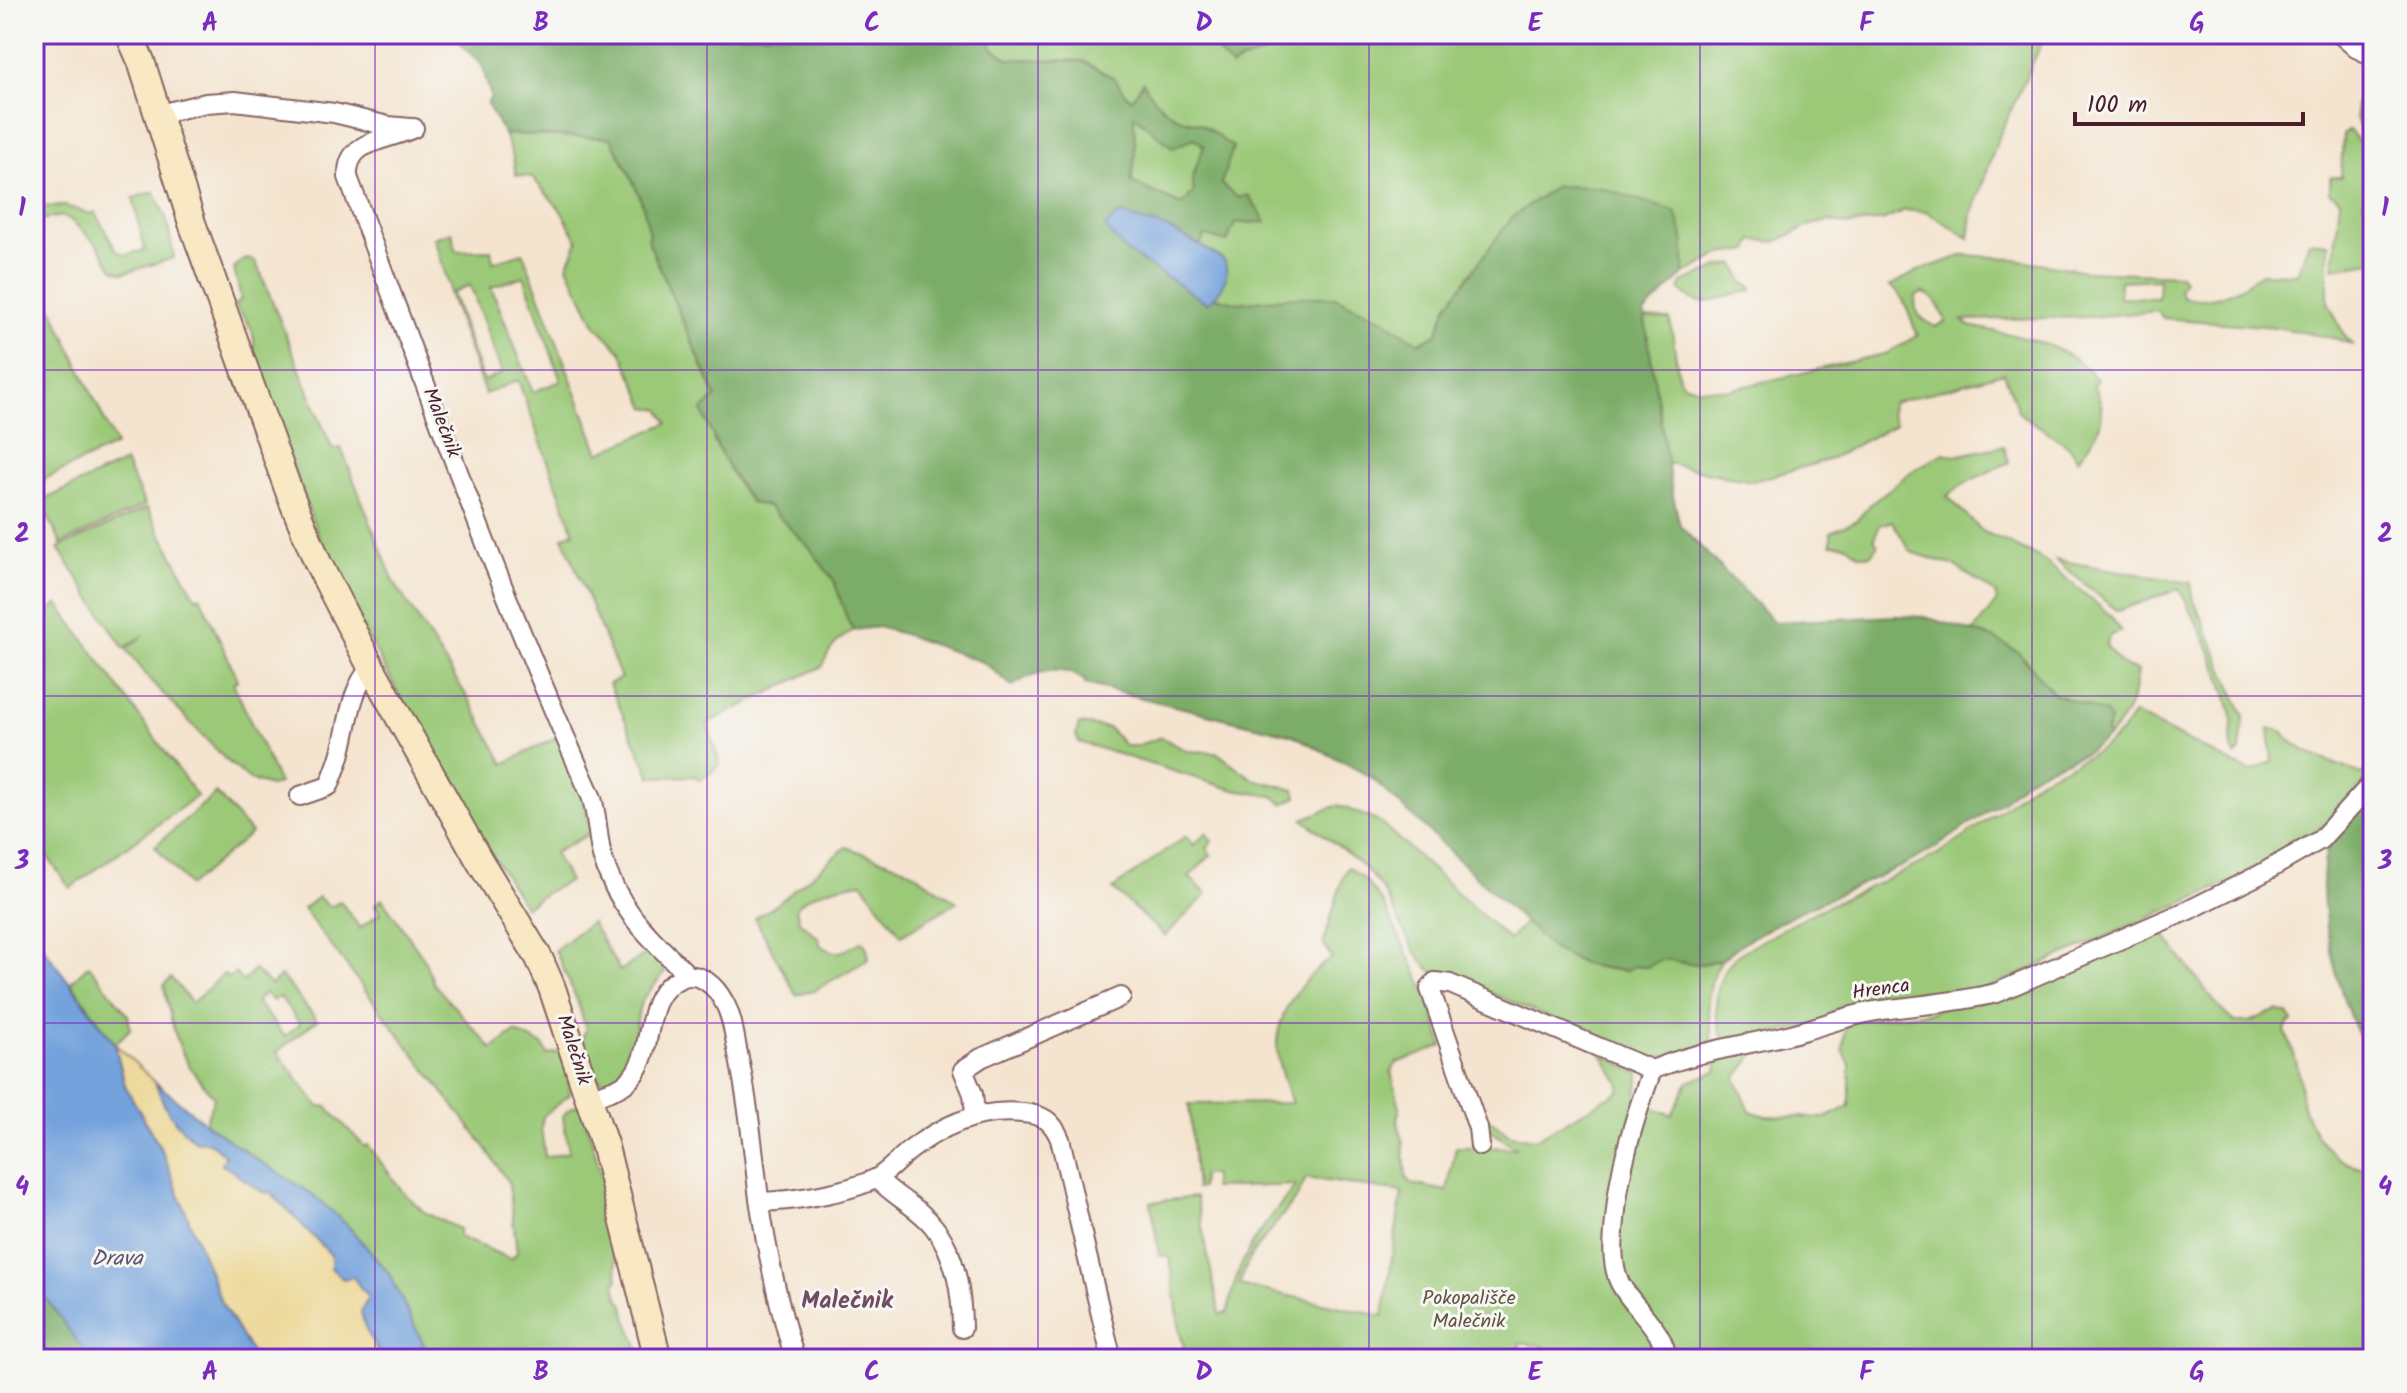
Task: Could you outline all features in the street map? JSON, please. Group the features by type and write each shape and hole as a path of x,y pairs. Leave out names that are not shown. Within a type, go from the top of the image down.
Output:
{"street":[{"name":"Malečnik","path":"129,34 159,114 192,223 318,563 371,667 479,860 539,958 565,1024 605,1147 658,1359"},
{"path":"2340,34 2356,48 2373,56"},
{"name":"Malečnik","path":"159,114 206,103 235,101 334,113 388,126 414,128 356,150 348,165 348,177 511,607 552,709 592,796 596,831 610,880 625,909 643,931 689,976 706,981 718,990 726,1005 749,1108 760,1202 778,1296 795,1359"},
{"path":"300,796 329,786 340,757 353,698 361,678 371,667"},
{"name":"Hrenca","path":"1652,1070 1677,1060 1799,1032 1843,1018 1876,1011 1966,1001 1996,993 2191,909 2261,874 2320,840 2373,782"},
{"name":"Malečnik","path":"588,1098 618,1088 633,1076 639,1066 654,1006 661,993 689,976"},
{"path":"1480,1146 1478,1128 1430,989 1438,980 1652,1070 1624,1155 1618,1184 1614,1266 1620,1283 1665,1347 1666,1359"},
{"path":"975,1114 973,1094 963,1070 981,1058 1121,997"},
{"path":"760,1202 784,1202 877,1178 919,1143 975,1114 1007,1111 1044,1116 1056,1129 1112,1359"},
{"path":"877,1178 890,1193 934,1226 941,1238 958,1277 962,1328"}],"green space":[{"path":"459,34 987,34 992,47 1009,59 1083,61 1114,78 1131,100 1143,82 1170,113 1202,125 1233,147 1221,184 1238,198 1248,195 1266,222 1235,223 1227,242 1205,236 1200,245 1155,224 1138,222 1105,227 1126,251 1207,303 1215,297 1239,303 1294,297 1335,297 1384,320 1419,343 1437,334 1447,306 1512,217 1556,186 1598,187 1674,211 1682,233 1684,274 1644,313 1680,526 1774,622 1925,617 1993,638 2018,652 2054,694 2106,713 2110,720 2106,733 2108,737 2085,753 2042,770 2024,781 2004,800 1935,848 1796,913 1744,942 1722,959 1702,964 1660,960 1647,967 1634,966 1625,971 1585,965 1553,949 1371,777 1293,735 1085,684 1076,675 1067,672 1039,673 1012,686 985,663 878,627 854,630 834,581 809,547 768,506 752,503 718,447 702,410 716,397 649,243 645,215 636,189 611,138 504,134 487,104 491,97 482,65 461,44","holes":["1134,115 1173,148 1194,138 1204,146 1192,178 1194,192 1181,205 1131,182 1135,158"]},
{"path":"987,34 1202,34 1232,67 1240,61 1278,49 1289,34 2046,34 2000,134 1972,214 1969,238 1927,212 1904,210 1885,220 1849,225 1830,221 1811,225 1775,242 1753,240 1749,250 1721,254 1684,274 1683,240 1447,306 1437,334 1419,343 1384,320 1335,297 1294,297 1239,303 1215,297 1224,283 1224,260 1200,245 1204,236 1235,223 1264,222 1248,196 1238,198 1221,184 1233,147 1202,125 1165,110 1143,82 1132,101 1114,78 1083,61 1009,59 992,47"},
{"path":"1202,34 1289,34 1278,49 1231,67"},
{"path":"2373,81 2373,104 2362,126 2373,131 2373,142 2360,128 2356,111 2360,94"},
{"path":"1134,114 1194,138 1204,146 1192,178 1194,192 1182,205 1131,182 1135,158"},
{"path":"2349,130 2373,152 2373,166 2363,204 2373,207 2373,262 2333,268 2340,199 2330,192 2330,177 2341,177 2343,134"},
{"path":"504,134 611,138 636,189 645,215 649,243 716,398 713,440 751,503 768,506 809,547 834,581 854,630 835,645 823,666 707,723 720,764 700,780 695,776 651,777 609,684 621,678 563,537 574,532 518,380 485,394 449,293 434,238 452,232 456,251 491,250 493,262 523,253 599,453 668,423 660,409 646,407 621,351 596,326 567,266 578,241 560,209 532,177 516,175","holes":["524,276 561,381 533,392 491,287","470,285 502,373 485,381 452,293"]},
{"path":"154,192 167,220 174,258 124,273 113,269 98,245 71,220 61,216 34,221 34,207 65,206 91,214 95,212 116,250 125,255 145,250 133,198"},
{"path":"2309,241 2328,243 2328,302 2345,337 2353,345 2276,327 2163,318 2158,311 2089,317 1963,320 1970,326 2056,348 2085,367 2097,380 2093,384 2101,406 2100,424 2078,459 2066,444 2019,413 2004,373 1892,403 1891,413 1896,424 1828,460 1753,481 1667,463 1644,318 1670,319 1679,378 1683,384 1729,390 1888,353 1918,335 1904,302 1890,286 1920,270 1965,255 2008,258 2086,271 2180,275 2184,280 2179,289 2183,297 2194,299 2225,294 2261,273 2297,274","holes":["2159,279 2158,298 2119,297 2120,281","1923,293 1935,301 1946,321 1935,327 1919,315 1915,307 1916,296"]},
{"path":"247,259 255,261 261,274 332,449 341,448 394,582 473,706 504,764 557,737 581,786 591,833 554,853 569,881 525,907 440,771 330,567 252,358 252,330 234,306 241,299 234,269"},
{"path":"1735,264 1744,284 1750,285 1752,290 1699,302 1679,289 1682,283 1719,267"},
{"path":"34,270 116,445 34,484"},
{"path":"2004,446 2009,462 1965,483 1947,496 1982,531 2041,558 2110,615 2121,632 2110,635 2106,645 2119,662 2138,671 2129,707 2108,737 2105,733 2106,713 2054,694 2018,652 1993,638 1973,632 1997,601 1995,593 1955,566 1911,552 1892,521 1880,525 1874,538 1878,546 1870,555 1860,555 1847,545 1831,544 1831,532 1856,521 1871,504 1912,471 1944,453 1955,456"},
{"path":"125,462 145,505 61,544 41,501"},
{"path":"147,508 196,598 200,596 238,680 233,683 279,784 270,786 250,780 224,758 151,681 126,649 144,635 124,648 58,548"},
{"path":"2056,560 2191,583 2193,598 2244,716 2240,751 2235,756 2231,712 2222,680 2179,589 2117,611"},
{"path":"58,604 197,796 70,888 34,838 34,622"},
{"path":"2134,714 2250,772 2272,762 2269,728 2284,732 2310,753 2371,777 2325,824 2303,841 2233,881 1979,992 1725,1043 1718,1023 1717,992 1724,972 1735,958 1800,919 1948,848 2033,783 2105,746 2126,727"},
{"path":"1079,724 1109,728 1125,746 1136,746 1161,737 1187,751 1216,752 1253,779 1295,790 1297,797 1283,804 1273,796 1234,790 1079,742 1076,735"},
{"path":"2373,791 2373,1052 2360,1039 2343,997 2329,942 2323,886 2325,862 2333,836"},
{"path":"216,793 251,833 189,886 155,846"},
{"path":"1338,805 1380,822 1509,940 1526,921 1570,958 1593,966 1625,971 1634,966 1647,967 1660,960 1702,964 1722,959 1712,977 1708,1002 1712,1045 1677,1055 1645,1058 1455,976 1433,972 1416,953 1373,877 1303,819"},
{"path":"1206,833 1212,841 1207,848 1211,855 1189,877 1207,894 1165,936 1113,889 1186,836 1194,845"},
{"path":"846,847 906,868 957,902 901,935 862,882 809,897 796,908 799,921 819,938 820,945 837,952 862,941 869,959 813,991 796,995 755,918 776,905"},
{"name":"Pokopališče Malečnik","path":"1348,867 1364,879 1383,903 1428,996 1443,1046 1397,1063 1391,1071 1400,1108 1397,1119 1403,1141 1406,1177 1411,1184 1447,1191 1456,1147 1516,1148 1490,1130 1489,1119 1510,1135 1535,1139 1619,1091 1620,1084 1602,1054 1639,1073 1608,1249 1659,1350 1657,1359 1543,1359 1544,1346 1520,1343 1517,1359 1187,1359 1180,1332 1170,1257 1159,1255 1151,1202 1196,1197 1220,1315 1228,1312 1244,1259 1262,1229 1296,1185 1213,1188 1213,1175 1202,1175 1201,1188 1196,1189 1189,1104 1292,1103 1279,1060 1278,1034 1285,1012 1298,991 1314,972 1332,958 1323,944","holes":["1306,1178 1402,1192 1383,1316 1239,1285 1251,1255 1297,1197"]},
{"path":"318,897 327,905 333,906 340,901 360,928 380,913 375,905 382,899 423,957 434,984 492,1049 515,1032 543,1045 548,1055 564,1050 570,1094 543,1116 541,1128 545,1157 569,1152 563,1117 581,1103 612,1212 618,1297 624,1305 643,1359 431,1359 388,1272 312,1194 205,1123 214,1097 184,1056 173,1027 164,985 171,978 192,1003 224,974 228,978 235,973 243,982 254,970 271,985 281,976 317,1020 277,1052 319,1107 326,1106 365,1147 368,1145 403,1192 424,1212 459,1229 459,1237 511,1259 517,1253 509,1184 486,1148 303,909","holes":["265,993 273,1001 280,997 300,1024 285,1037 256,1001"]},
{"path":"591,922 620,971 647,953 666,968 641,1003 634,1046 627,1066 611,1080 604,1081 594,1075 587,1061 581,1041 586,1029 555,950"},
{"path":"2159,928 2220,1009 2234,1022 2249,1022 2277,1010 2288,1014 2293,1022 2288,1024 2285,1031 2296,1061 2301,1099 2310,1124 2336,1156 2360,1168 2373,1169 2373,1359 1690,1359 1677,1352 1625,1279 1618,1248 1620,1212 1644,1104 1672,1115 1688,1082 1717,1071 1716,1056 1755,1045 1754,1055 1736,1078 1750,1111 1766,1116 1825,1118 1850,1106 1850,1065 1843,1050 1846,1022 1930,1012"},
{"path":"89,965 128,1015 130,1029 115,1044 71,982"},
{"path":"34,1282 90,1359 34,1359"}],"sand":[{"path":"115,1044 155,1082 165,1107 226,1156 222,1162 262,1192 271,1193 353,1276 368,1298 365,1328 382,1359 255,1359 221,1302 162,1151 125,1086"}],"water":[{"path":"1123,214 1161,226 1224,260 1225,279 1217,295 1207,303 1126,251 1105,227"},
{"name":"Drava","path":"34,935 115,1044 125,1086 162,1151 221,1302 255,1359 90,1359 34,1282"},
{"path":"155,1082 205,1123 312,1194 347,1225 388,1272 431,1359 382,1359 365,1328 361,1312 368,1298 353,1277 343,1279 331,1268 331,1255 271,1193 262,1192 221,1163 226,1156 209,1142 196,1142 181,1128 166,1109"}],"district":[{"name":"Malečnik","path":"847,1301"}]}
